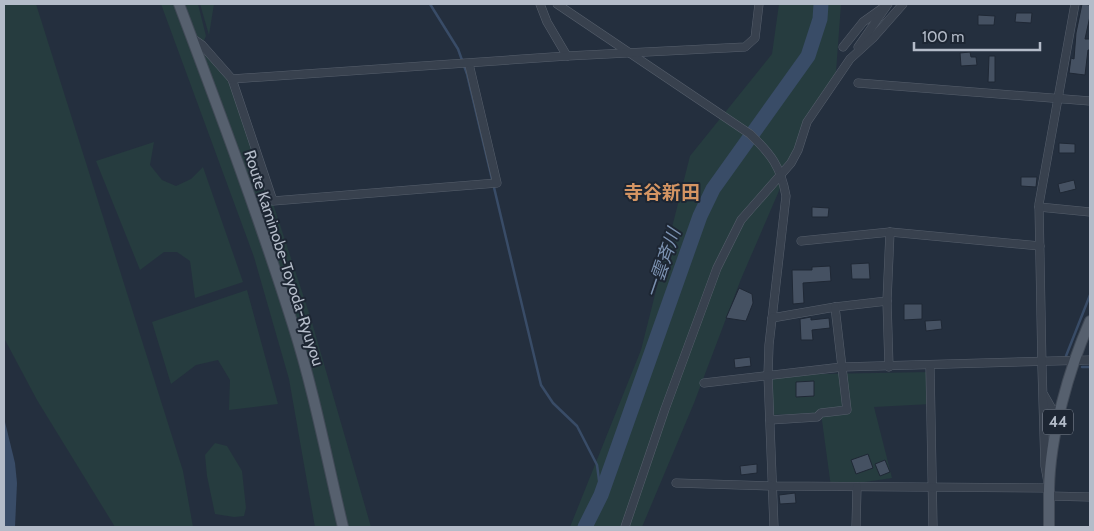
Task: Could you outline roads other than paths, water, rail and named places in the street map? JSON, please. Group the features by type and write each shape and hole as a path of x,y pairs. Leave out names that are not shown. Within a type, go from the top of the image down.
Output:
{"main road":[{"name":"Route Kaminobe-Toyoda-Ryuyou","path":"179,4 262,231 294,326 318,416 343,527"},
{"name":"44","path":"1049,527 1049,492 1060,412 1074,360 1090,320"}],"street":[{"path":"540,4 547,22 567,56"},
{"path":"557,4 750,134 773,158 781,175 786,196 772,318 768,374 774,527"},
{"path":"232,79 567,56 745,47 755,38 759,4"},
{"path":"843,47 862,22 888,4"},
{"path":"625,527 717,268 741,220 792,163 806,122 888,4"},
{"path":"850,59 873,38 903,4"},
{"path":"1049,492 1045,466 1042,391 1039,207 1075,4"},
{"path":"191,37 202,45 232,79 273,201 496,183 469,64"},
{"path":"858,83 1058,97 1090,101"},
{"path":"1039,207 1090,212"},
{"path":"802,241 890,232 1040,246"},
{"path":"890,232 887,301 890,367"},
{"path":"772,318 835,307 887,301"},
{"path":"770,420 818,417 821,413 848,410 835,307"},
{"path":"704,383 768,374 842,367 1090,360"},
{"path":"930,366 933,527"},
{"path":"1042,391 1052,408 1060,412"},
{"path":"676,483 932,488 1049,492 1090,497"},
{"path":"856,527 857,487"}],"water":[{"path":"4,418 15,463 17,483 15,527 4,527"}],"waterway":[{"path":"430,4 458,49 467,74 541,385 553,403 577,426 597,465 601,495"},
{"name":"一雲斉川","path":"585,527 601,495 700,216 713,189 808,56 820,19 821,4"},
{"path":"1066,356 1090,295"},
{"path":"1082,367 1090,367"}],"district":[{"name":"寺谷新田","path":"662,192"}]}
